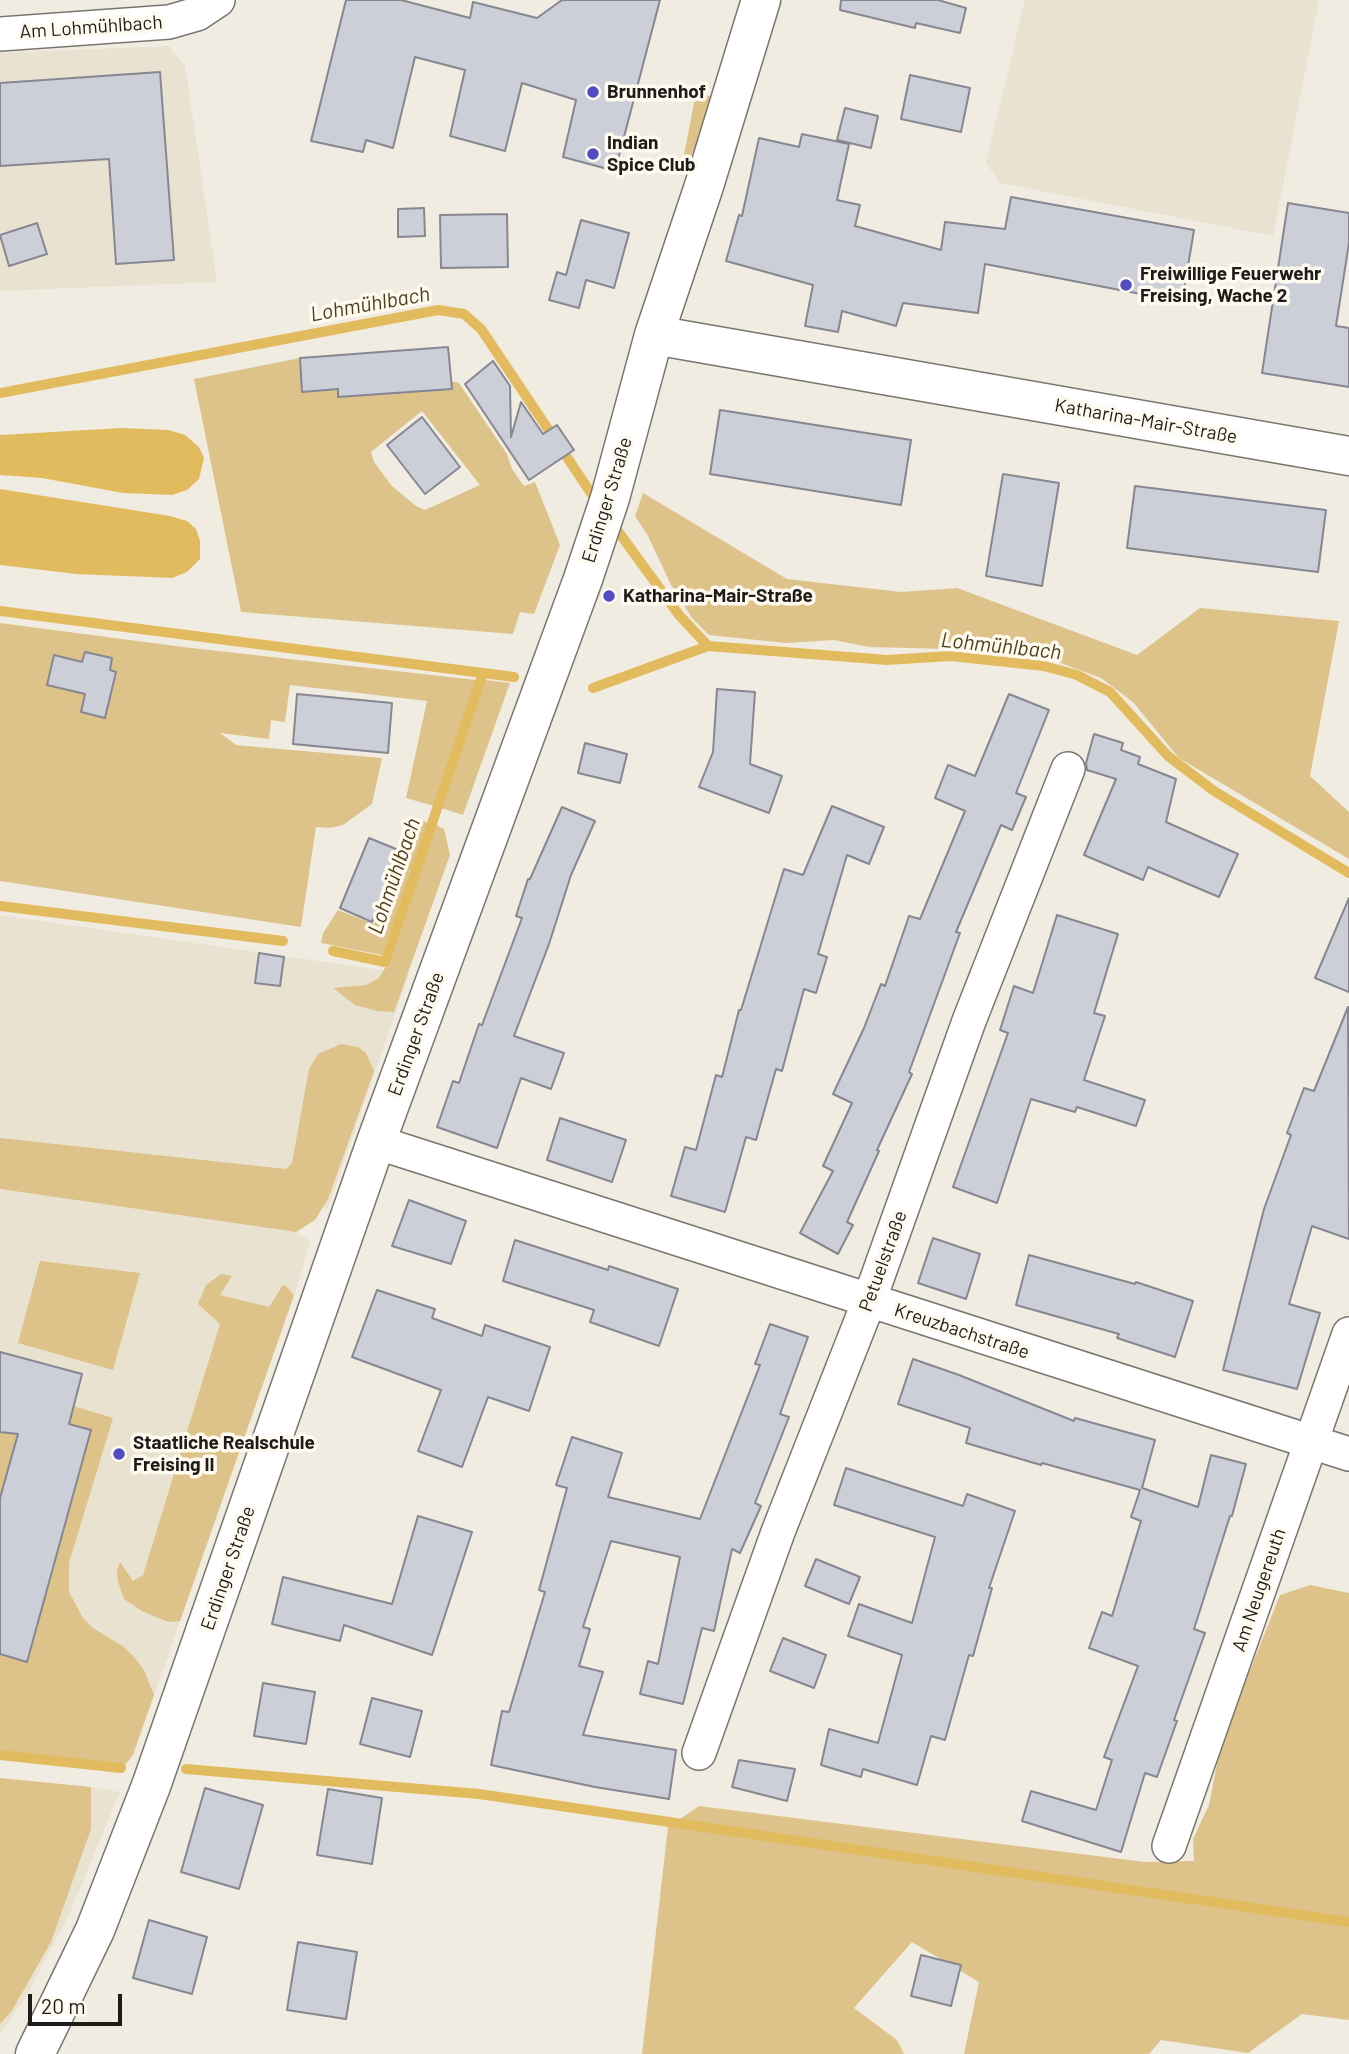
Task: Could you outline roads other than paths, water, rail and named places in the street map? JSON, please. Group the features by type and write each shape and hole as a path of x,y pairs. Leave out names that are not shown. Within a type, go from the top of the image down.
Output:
{"street":[{"name":"Am Lohmühlbach","path":"0,34 169,22 197,14 218,0"},
{"name":"Erdinger Straße","path":"35,2054 95,1930 151,1786 376,1142 538,704 610,498 654,335 708,173 761,0"},
{"name":"Katharina-Mair-Straße","path":"654,335 1349,456"},
{"name":"Petuelstraße","path":"699,1753 778,1532 869,1301 963,1039 1068,769"},
{"name":"Kreuzbachstraße","path":"376,1142 1349,1454"},
{"name":"Am Neugereuth","path":"1169,1846 1309,1441 1349,1334"}],"waterway":[{"name":"Lohmühlbach","path":"0,393 438,310 464,314 481,329 597,502"},
{"name":"Lohmühlbach","path":"612,523 679,615 708,646 887,660 951,656 1044,666 1077,675 1110,692 1168,756 1214,791 1349,873"},
{"name":"Lohmühlbach","path":"0,611 514,677"},
{"name":"Lohmühlbach","path":"593,688 708,646"},
{"name":"Lohmühlbach","path":"333,951 385,962 483,673"},
{"name":"Lohmühlbach","path":"0,906 283,941"},
{"path":"0,1755 121,1768"},
{"path":"186,1769 479,1794 1349,1922"}],"place":[{"name":"Brunnenhof","path":"593,92"},
{"name":"Indian Spice Club","path":"593,154"},
{"name":"Freiwillige Feuerwehr Freising, Wache 2","path":"1126,285"},
{"name":"Katharina-Mair-Straße","path":"609,596"},
{"name":"Staatliche Realschule Freising II","path":"119,1454"}]}
